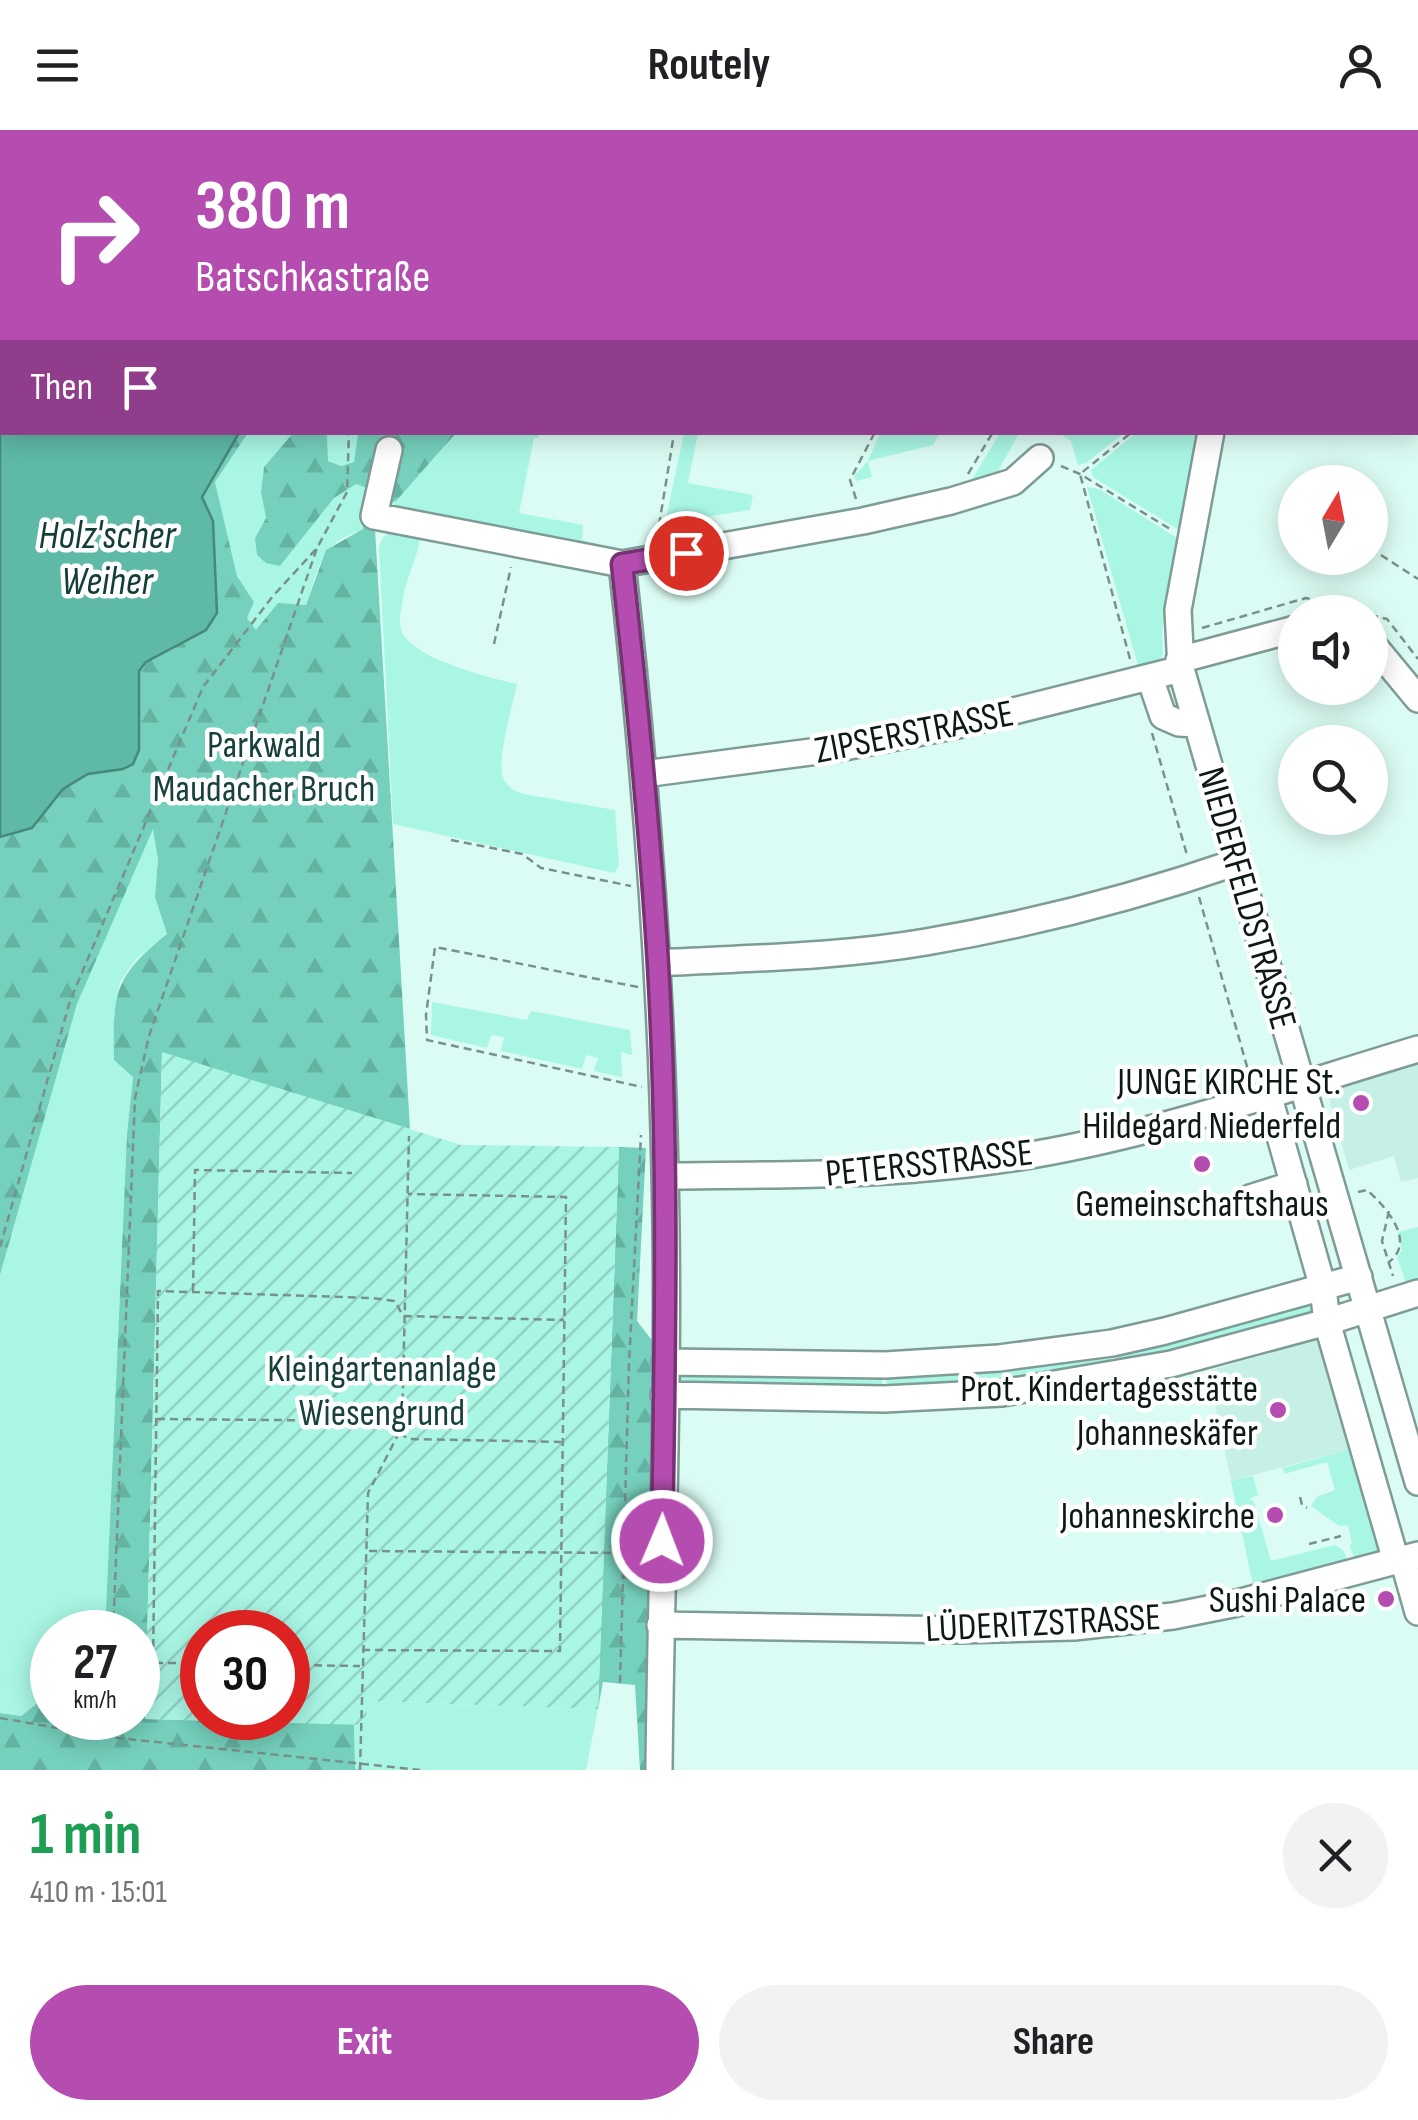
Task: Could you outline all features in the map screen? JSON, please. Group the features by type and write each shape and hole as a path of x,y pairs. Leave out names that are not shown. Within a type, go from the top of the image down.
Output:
{"street":[{"name":"NIEDERFELDSTRASSE","path":"1210,435 1178,610 1180,665 1418,1482"},
{"path":"389,450 374,516 628,563 863,522 952,500 1013,482 1040,458"},
{"path":"628,563 658,963 666,1176 658,1770"},
{"name":"ZIPSERSTRASSE","path":"644,774 852,746 992,717 1143,680 1278,634"},
{"path":"1388,663 1418,699"},
{"path":"1143,680 1163,716 1178,723 1197,724"},
{"path":"658,963 922,943 1031,922 1237,862"},
{"name":"PETERSSTRASSE","path":"666,1176 888,1172 1001,1160 1115,1136 1418,1049"},
{"path":"1262,1096 1294,1184 1323,1288 1327,1322 1406,1558 1418,1612"},
{"path":"1250,1198 1294,1184"},
{"path":"665,1362 885,1365 999,1358 1112,1343 1359,1277"},
{"path":"664,1396 884,1399 1002,1392 1171,1364 1409,1296"},
{"name":"LÜDERITZSTRASSE","path":"660,1625 960,1630 1074,1627 1233,1604 1406,1558"}],"path":[{"path":"114,1610 135,1098 149,1036 317,548 347,492 349,435"},
{"path":"863,522 850,480 873,435"},
{"path":"952,500 991,435"},
{"path":"1080,474 1128,435"},
{"path":"628,563 659,526 674,440"},
{"path":"1040,458 1080,474 1189,540"},
{"path":"1080,474 1143,680"},
{"path":"494,644 516,544"},
{"path":"0,1247 70,1001 203,687 273,596 317,548"},
{"path":"1388,560 1418,579"},
{"path":"1388,622 1418,659"},
{"path":"1151,730 1262,1096"},
{"path":"451,840 522,854 540,868 652,890"},
{"path":"659,992 435,946 426,1028 427,1040 662,1091"},
{"path":"620,1683 642,1126"},
{"path":"360,1767 368,1493 402,1426 409,1136"},
{"path":"193,1293 194,1170 352,1172"},
{"path":"1362,1191 1392,1209 1401,1246 1388,1262"},
{"path":"362,1650 560,1651 566,1196 408,1194"},
{"path":"1392,1209 1382,1240 1388,1262 1409,1296"},
{"path":"180,1663 153,1662 158,1292 372,1298 395,1301 404,1316"},
{"path":"404,1316 564,1320"},
{"path":"156,1419 386,1421 408,1439 563,1442"},
{"path":"1300,1497 1307,1508"},
{"path":"1309,1544 1341,1536"},
{"path":"366,1551 623,1553"},
{"path":"310,1665 362,1666"},
{"path":"0,1718 30,1723"},
{"path":"134,1740 360,1767 420,1770"}],"shaded area":[{"path":"1418,1058 1418,1178 1401,1182 1394,1156 1349,1170 1325,1085"},
{"name":"Prot. Kindertagesstätte Johanneskäfer","path":"1319,1339 1351,1449 1231,1481 1208,1371"}],"green space":[{"name":"Parkwald Maudacher Bruch","path":"238,435 247,435 215,482 237,576 254,602 247,618 256,630 278,603 306,605 326,550 363,529 370,489 356,484 334,498 280,566 266,563 257,555 255,538 266,518 261,492 264,467 291,435 327,435 328,461 341,466 354,462 358,435 454,435 396,501 378,507 373,495 410,1129 162,1053 148,1610 106,1610 127,1134 133,1077 114,1060 114,1019 126,975 167,934 155,897 158,860 153,829 77,1004 0,1275 0,837 32,828 63,789 88,774 123,769 139,671 145,662 206,630 213,521 202,497"},
{"path":"247,435 291,435 264,467 261,492 266,518 255,538 280,566 334,498 356,484 370,489 363,530 329,549 306,605 256,631 247,618 254,602 237,576 215,482"},
{"path":"327,435 358,435 354,462 340,466 328,461"},
{"path":"454,435 539,435 534,438 519,513 583,525 582,540 598,544 601,554 378,507 396,501"},
{"path":"684,435 698,435 688,483 753,495 750,510 665,523"},
{"path":"879,435 939,435 933,445 868,461"},
{"path":"999,435 1018,435 995,477 970,483"},
{"path":"1062,435 1121,435 1078,465 1071,441"},
{"path":"1133,435 1197,435 1179,530 1093,477 1091,470"},
{"path":"868,461 872,477 856,481 854,476"},
{"path":"1087,487 1099,489 1177,538 1162,633 1163,655 1158,662 1139,669"},
{"path":"397,529 414,532 420,539 401,614 401,629 407,639 434,658 517,684 503,747 504,780 523,794 615,810 619,866 614,873 393,824 379,546 383,537"},
{"path":"153,827 158,860 155,897 167,934 137,958 120,982 114,1016 133,1077 127,1134 106,1610 30,1610 30,1709 21,1716 0,1713 0,1275 77,1004"},
{"path":"432,1002 527,1020 531,1011 630,1030 632,1055 621,1052 622,1077 594,1071 598,1058 586,1055 582,1069 501,1051 504,1037 491,1035 487,1048 431,1035"},
{"name":"Kleingartenanlage Wiesengrund","path":"162,1052 461,1145 619,1147 598,1709 367,1701 366,1725 310,1723 310,1610 180,1610 180,1720 160,1719 160,1610 148,1610"},
{"path":"619,1147 646,1148 637,1321 654,1343 648,1770 640,1770 635,1685 603,1682 598,1709"},
{"path":"1418,1227 1418,1279 1406,1282 1397,1258 1402,1250 1398,1232"},
{"path":"1309,1302 1312,1315 1119,1367 1117,1353"},
{"path":"1111,1354 1113,1368 1062,1377 887,1388 887,1374"},
{"path":"680,1372 882,1374 882,1388 679,1386"},
{"path":"1351,1449 1382,1556 1357,1563 1349,1545 1352,1544 1348,1525 1339,1526 1311,1506 1317,1497 1335,1490 1327,1462 1284,1474 1283,1468"},
{"path":"1253,1476 1258,1495 1249,1499 1254,1502 1271,1561 1334,1545 1343,1550 1350,1565 1254,1590 1231,1481"},
{"path":"366,1701 598,1709 586,1770 355,1770 354,1724 366,1724"},
{"name":"Parkwald Maudacher Bruch","path":"30,1709 30,1740 160,1740 160,1719 180,1720 180,1740 310,1740 310,1723 354,1724 355,1769 366,1770 0,1770 0,1713 21,1716"}],"water":[{"name":"Holz'scher Weiher","path":"0,435 238,435 202,497 213,521 217,613 206,630 146,662 139,671 139,750 133,764 88,774 63,789 32,828 0,837"}],"place":[{"name":"JUNGE KIRCHE St. Hildegard Niederfeld","path":"1361,1103"},
{"name":"Gemeinschaftshaus","path":"1202,1164"},
{"name":"Prot. Kindertagesstätte Johanneskäfer","path":"1278,1410"},
{"name":"Johanneskirche","path":"1275,1515"},
{"name":"Sushi Palace","path":"1386,1599"}],"route":[{"path":"662,1541 666,1176 659,992 636,679 622,564 686,553"}]}
